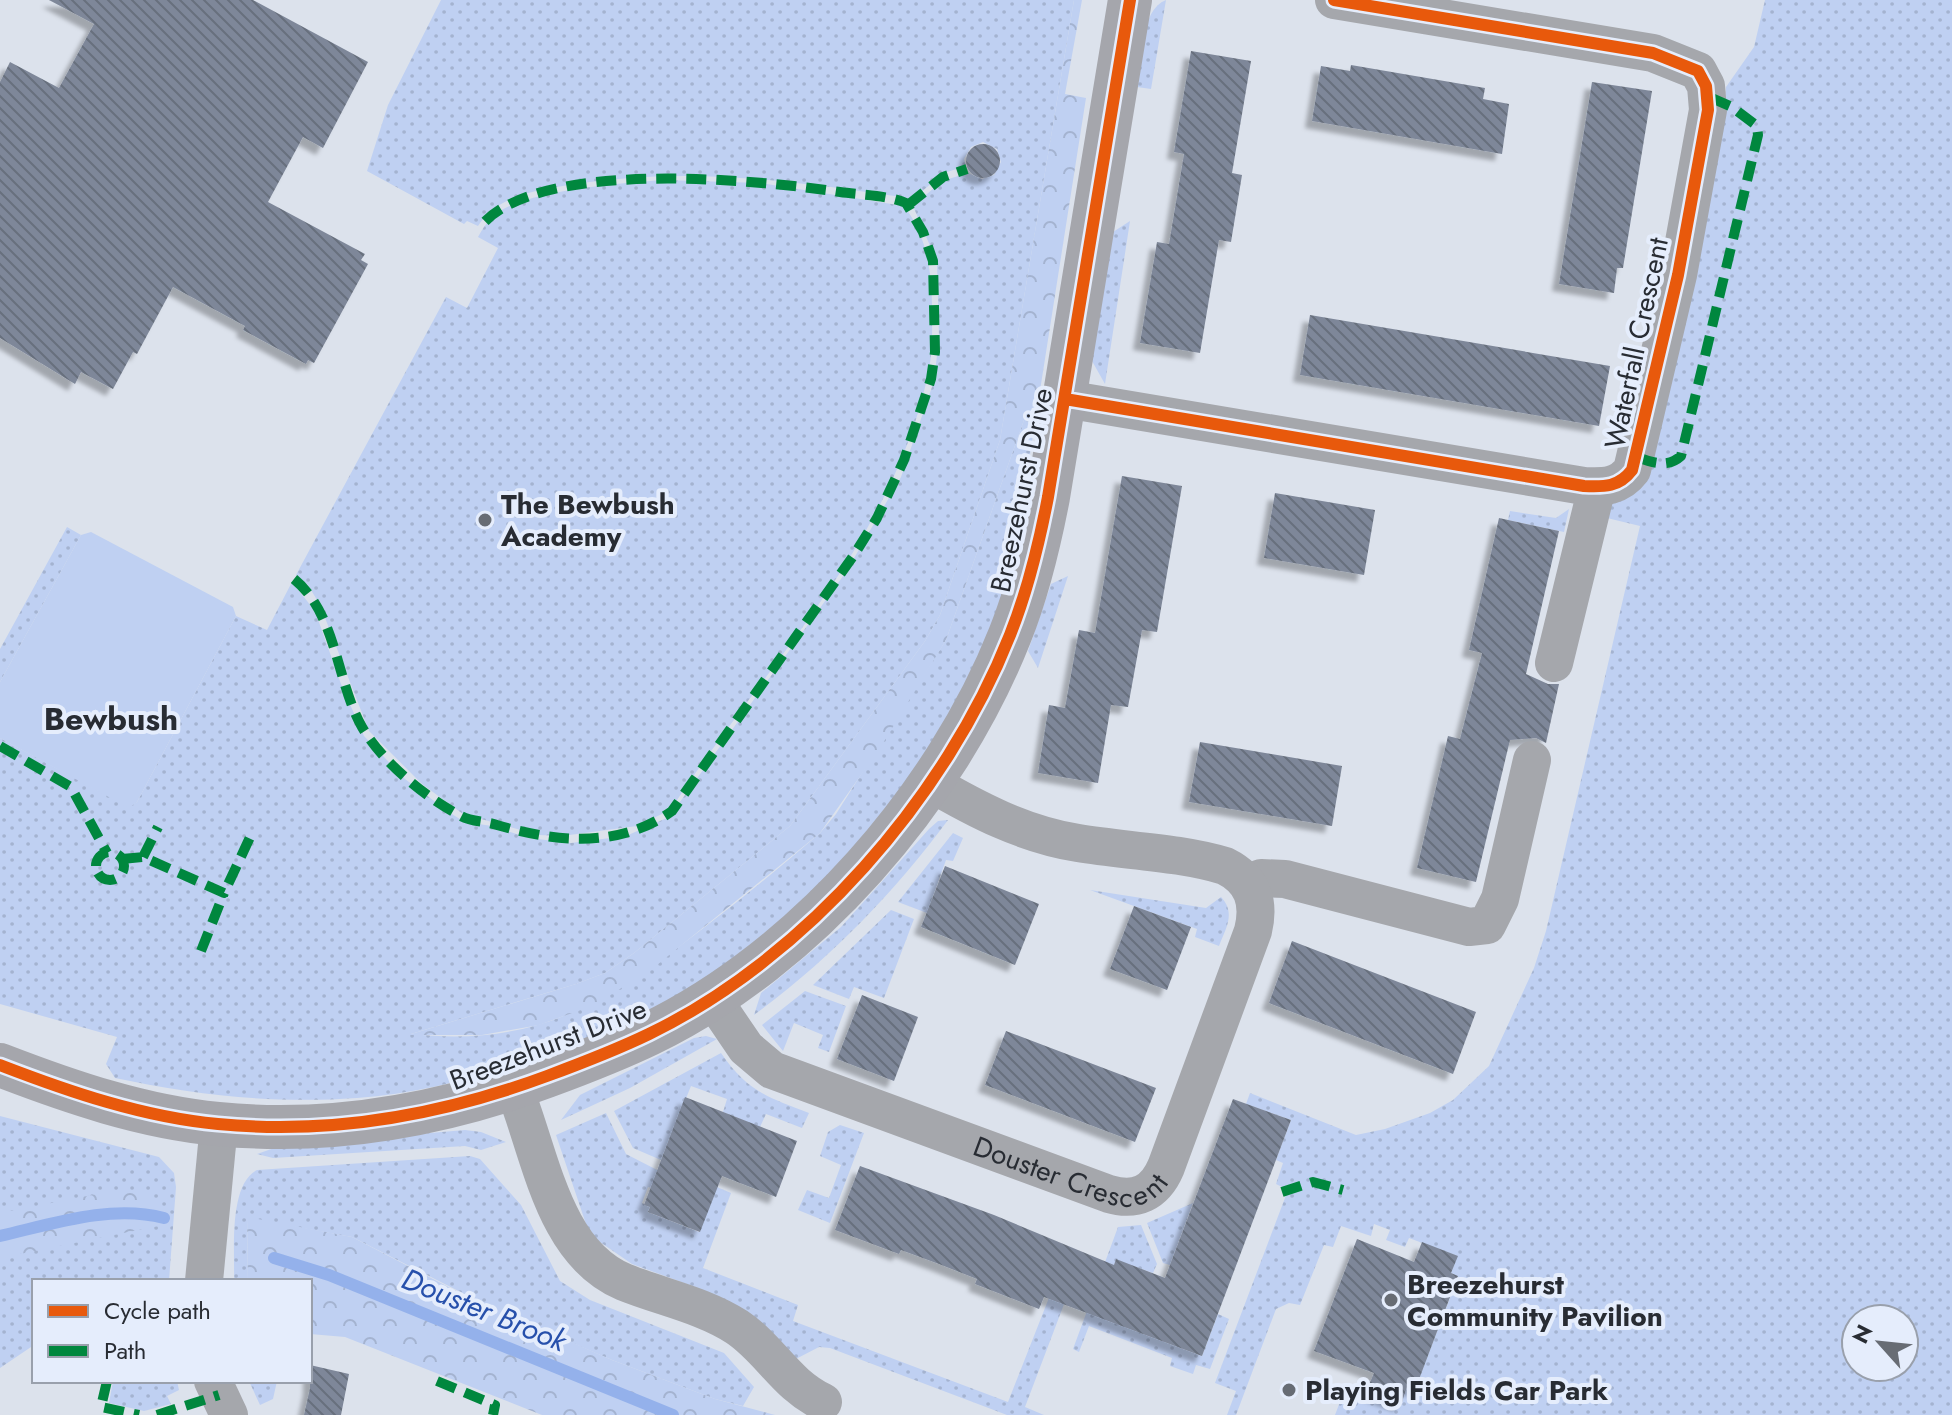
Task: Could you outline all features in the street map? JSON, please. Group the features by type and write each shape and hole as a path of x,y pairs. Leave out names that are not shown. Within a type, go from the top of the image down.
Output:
{"street":[{"name":"Breezehurst Drive","path":"0,1065 141,1111 219,1124 293,1127 417,1115 470,1104 650,1034 712,998 774,953 821,911 863,868 929,782 987,686 1018,615 1040,536 1065,399 1130,0"},
{"name":"Waterfall Crescent","path":"1065,399 1597,487 1612,486 1624,480 1637,457 1704,135 1709,97 1703,78 1688,64 1653,53 1334,0"},
{"path":"1554,663 1597,487"},
{"path":"929,782 995,819 1023,829 1078,843 1215,863 1234,871 1248,884 1261,878 1285,879 1469,927 1487,925 1493,919 1532,760"},
{"name":"Douster Crescent","path":"712,998 746,1048 772,1070 1101,1192 1134,1197 1151,1190 1162,1175 1253,931 1258,906 1248,884"},
{"path":"514,1088 560,1216 583,1255 601,1270 624,1282 712,1313 735,1326 755,1340 790,1382 823,1402"},
{"path":"204,1279 219,1124"},
{"path":"214,1383 229,1415"}],"green space":[{"path":"441,0 1074,0 1000,440 940,615 925,641 790,826 634,953 605,973 576,984 411,1034 497,1034 535,1026 604,997 671,953 820,833 836,814 946,640 1024,420 1039,397 1020,514 1000,601 961,692 926,753 885,811 838,866 787,916 732,960 672,999 592,1038 470,1078 403,1093 326,1100 265,1099 175,1089 115,1078 106,1064 117,1037 0,1004 0,738 129,807 137,802 236,616 267,630 292,582 315,611 341,684 364,736 405,779 450,813 465,822 492,826 529,838 571,843 626,836 669,817 846,572 901,477 934,381 939,338 937,262 913,206 942,181 968,173 982,179 994,175 1001,162 997,149 983,142 971,147 964,159 966,166 944,173 909,202 902,197 818,185 736,178 654,176 612,179 531,192 506,201 478,226 467,221 464,224 367,171 388,105"},
{"path":"1074,0 1082,0 1065,94 1086,98 1039,397 1024,420 946,640 880,748 820,833 652,969 594,1005 539,1025 482,1035 408,1035 576,984 605,973 634,953 790,826 925,641 940,615 1000,440"},
{"path":"1166,0 1151,89 1137,87 1146,25 1157,6"},
{"path":"1765,0 1952,0 1952,1415 1335,1415 1346,1386 1400,1405 1407,1387 1415,1389 1458,1277 1451,1273 1457,1256 1409,1238 1405,1247 1386,1240 1390,1230 1374,1224 1371,1236 1341,1226 1333,1247 1324,1245 1300,1305 1289,1303 1276,1309 1236,1415 1227,1415 1236,1391 1215,1383 1288,1190 1276,1184 1283,1163 1276,1160 1291,1120 1246,1104 1250,1093 1356,1135 1385,1129 1430,1113 1453,1100 1489,1066 1534,968 1546,931 1640,526 1607,518 1724,116 1726,87 1754,47"},
{"path":"663,180 761,183 904,206 923,242 929,268 932,332 929,369 913,430 889,487 859,542 825,596 677,800 666,812 637,826 562,836 539,835 463,814 422,784 369,731 320,605 308,585 296,575 446,297 467,308 498,248 478,237 491,218 512,205 553,193"},
{"path":"1130,221 1105,384 1092,361 1113,232"},
{"path":"1569,509 1564,532 1508,520 1510,511 1556,518"},
{"path":"67,527 81,535 0,682 0,649"},
{"path":"91,532 233,607 236,616 137,802 129,808 0,738 0,682 81,535"},
{"path":"1068,576 1038,668 1028,651 1051,584"},
{"path":"948,820 905,874 858,925 782,994 754,1015 761,993 841,927 929,829 938,821"},
{"path":"953,833 963,838 953,861 946,860 927,913 898,902"},
{"path":"1090,890 1206,908 1221,897 1228,909 1228,921 1219,946 1195,937 1197,929"},
{"path":"891,910 914,919 884,998 854,987 849,999 813,985"},
{"path":"805,991 846,1006 829,1052 818,1048 823,1035 794,1023 783,1051 762,1025"},
{"path":"706,1036 717,1039 630,1088 561,1120 580,1095 694,1038"},
{"path":"721,1053 740,1076 759,1091 809,1113 802,1128 766,1114 760,1127 723,1112 727,1099 691,1086 661,1160 633,1148 614,1111"},
{"path":"606,1113 626,1154 663,1173 656,1189 648,1187 642,1203 650,1207 648,1212 699,1232 717,1187 731,1193 703,1268 798,1305 793,1321 1008,1402 1054,1285 1069,1291 1025,1407 1044,1415 1007,1415 830,1348 819,1347 792,1361 695,1287 632,1264 597,1240 586,1224 556,1135"},
{"path":"0,1116 159,1157 174,1173 176,1187 169,1279 32,1279 32,1346 0,1368"},
{"path":"840,1125 864,1133 830,1223 798,1210 807,1190 829,1198 841,1165 820,1156 828,1132"},
{"path":"465,1130 481,1132 506,1142 481,1150 465,1146 273,1158 257,1154 280,1146"},
{"path":"470,1156 480,1159 521,1205 560,1281 590,1300 724,1353 754,1387 743,1406 715,1399 612,1360 496,1310 352,1237 247,1218 248,1279 234,1279 237,1204 248,1178 257,1170"},
{"path":"118,1190 147,1194 165,1211 163,1225 0,1258 0,1213"},
{"path":"1193,1203 1170,1265 1163,1263 1147,1223"},
{"path":"247,1217 352,1237 462,1294 612,1360 715,1399 775,1415 542,1415 345,1337 312,1334 312,1279 248,1279"},
{"path":"1141,1225 1157,1264 1153,1273 1116,1260 1096,1316 1202,1356 1218,1314 1229,1319 1210,1369 1196,1365 1193,1374 1170,1366 1172,1358 1089,1326 1079,1352 1073,1349 1118,1227"},
{"path":"113,1383 177,1383 179,1390 167,1396 171,1404 144,1411 109,1403"},
{"path":"250,1383 277,1383 273,1399 260,1405"}],"building":[{"path":"49,0 253,0 368,62 323,148 303,137 268,202 365,254 361,260 368,264 314,363 308,360 306,364 173,287 137,354 133,352 113,389 81,372 75,384 0,338 0,82 10,62 59,88 94,24"},
{"path":"1191,51 1251,61 1232,173 1242,175 1231,242 1219,240 1200,353 1140,343 1157,242 1169,244 1184,154 1174,152"},
{"path":"1351,65 1485,88 1483,99 1509,104 1502,154 1312,121 1321,66 1350,71"},
{"path":"1592,82 1652,91 1623,268 1617,268 1614,293 1559,284"},
{"path":"983,144 995,149 1000,161 995,173 983,178 971,173 966,161 971,149"},
{"path":"1310,315 1610,366 1599,426 1300,375"},
{"path":"1122,476 1182,486 1157,632 1142,630 1128,707 1111,705 1098,783 1038,773 1049,705 1065,708 1079,630 1095,633"},
{"path":"1275,493 1375,510 1364,575 1264,558"},
{"path":"1499,518 1559,531 1526,674 1548,684 1559,684 1546,743 1536,738 1510,740 1476,882 1417,868 1448,736 1460,739 1482,653 1469,650"},
{"path":"1200,742 1342,766 1332,826 1189,802"},
{"path":"945,866 1039,904 1015,965 921,927"},
{"path":"1134,906 1191,927 1167,990 1110,969"},
{"path":"1292,941 1476,1012 1453,1074 1269,1003"},
{"path":"862,995 918,1017 894,1081 837,1059"},
{"path":"1006,1031 1156,1088 1135,1142 985,1085"},
{"path":"685,1097 797,1141 776,1197 722,1176 700,1232 648,1212 650,1207 644,1205"},
{"path":"1233,1099 1291,1120 1202,1356 1044,1297 1039,1309 975,1284 977,1279 939,1264 901,1250 899,1254 835,1230 860,1166 994,1215 1114,1265 1116,1259 1165,1278"},
{"name":"Breezehurst Community Pavilion","path":"1357,1239 1414,1262 1422,1242 1458,1256 1451,1273 1458,1276 1415,1390 1407,1387 1401,1405 1366,1392 1374,1373 1314,1351"},
{"path":"312,1365 349,1374 341,1415 304,1415"}],"waterway":[{"name":"Douster Brook","path":"0,1236 103,1214 144,1214 164,1218"},
{"name":"Douster Brook","path":"274,1258 329,1275 673,1415"}],"marked path":[{"path":"1637,457 1666,463 1681,456 1758,135 1757,126 1732,107 1709,97"},
{"path":"908,205 943,177 967,169"},
{"path":"294,579 319,610 328,629 353,709 362,727 393,766 420,789 470,819 564,838 609,837 652,823 672,811 877,518 904,460 931,379 935,352 933,261 923,232 906,203 804,187 705,179 597,182 548,190 508,205 480,227"},
{"path":"0,746 71,787 107,853"},
{"path":"143,857 158,827"},
{"path":"122,859 143,857 224,893 252,833"},
{"path":"110,852 120,856 124,866 120,876 110,880 100,876 96,866 100,856 110,852"},
{"path":"201,951 224,893"},
{"path":"1282,1192 1313,1182 1343,1190"},
{"path":"437,1381 495,1405 493,1415"},
{"path":"107,1383 101,1407 139,1415"},
{"path":"157,1415 219,1395"}],"cycle path":[{"path":"0,1065 107,1102 190,1121 302,1127 386,1119 507,1090 637,1040 707,1002 763,962 815,917 864,867 909,812 949,755 983,696 1016,618 1032,567 1048,497 1130,0"},
{"path":"1065,399 1584,486 1611,485 1632,470 1678,275 1708,110 1706,86 1698,71 1653,53 1334,0"}],"place":[{"name":"The Bewbush Academy","path":"485,520"},
{"name":"Breezehurst Community Pavilion","path":"1391,1300"},
{"name":"Playing Fields Car Park","path":"1289,1390"}],"district":[{"name":"Bewbush","path":"111,719"}]}
